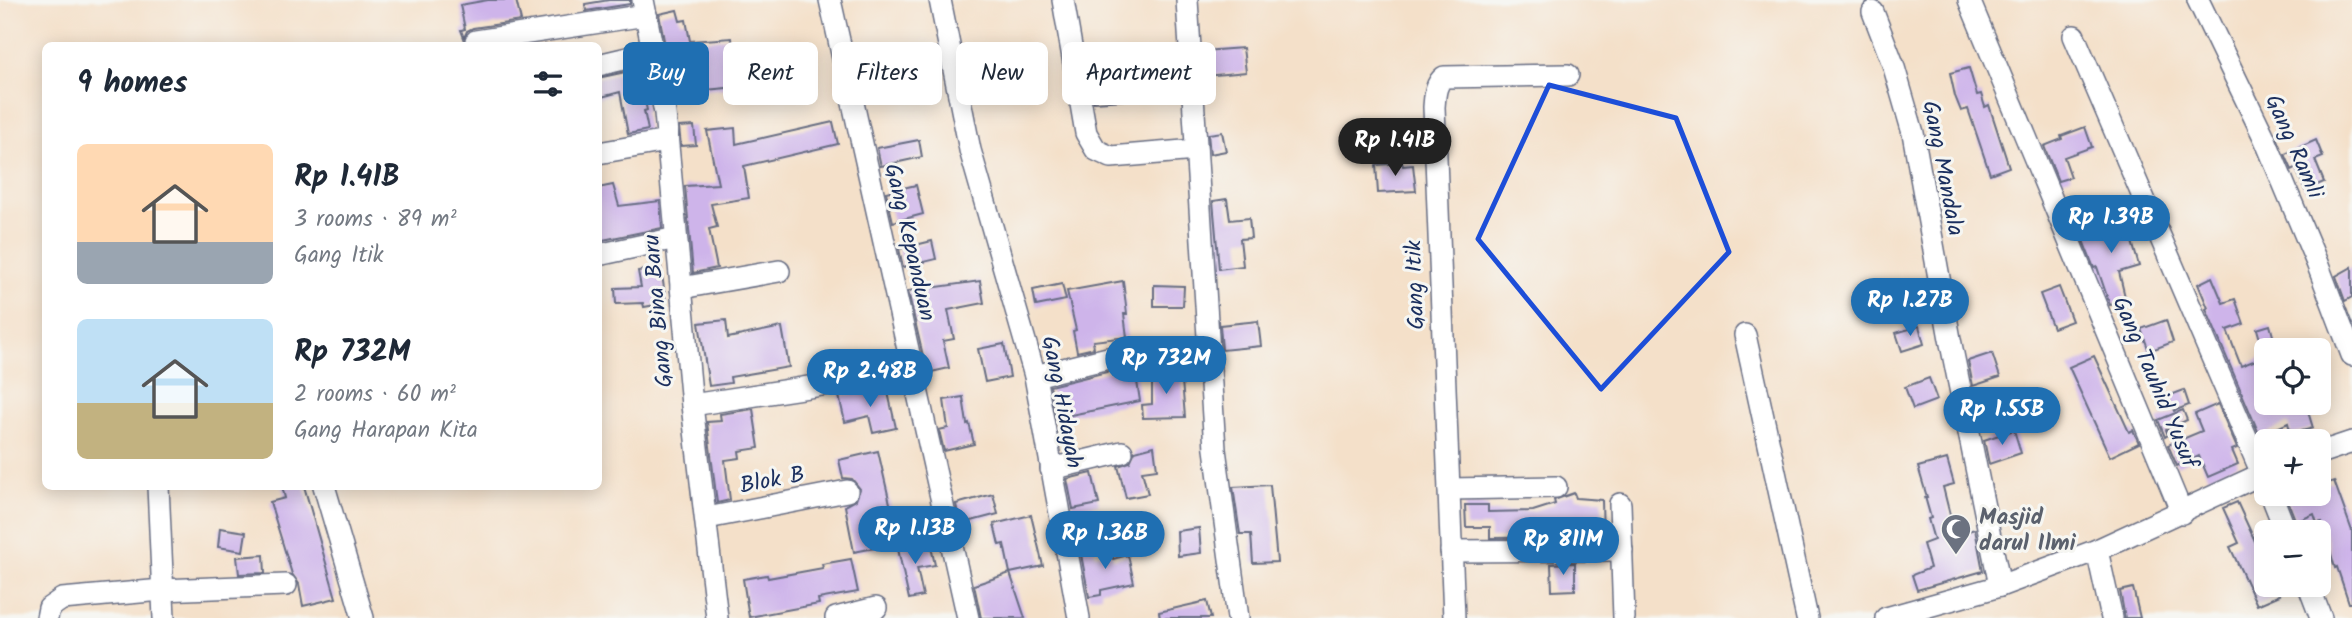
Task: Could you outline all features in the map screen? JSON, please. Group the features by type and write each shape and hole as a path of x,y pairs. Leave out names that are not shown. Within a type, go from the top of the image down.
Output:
{"street":[{"name":"Gang Kepanduan","path":"830,0 968,618"},
{"name":"Gang Hidayah","path":"940,0 970,150 1035,376 1079,618"},
{"path":"1063,0 1086,133 1096,150 1111,157 1196,150"},
{"path":"1187,0 1215,449 1238,618"},
{"name":"Gang Tauhid Yusuf","path":"1969,0 2182,513"},
{"name":"Gang Ramli","path":"2198,0 2264,138 2317,263 2352,355"},
{"path":"476,41 644,7"},
{"name":"Gang Bina Baru","path":"644,7 651,42"},
{"name":"Gang Mandala","path":"1873,12 1893,64 1913,133 1950,339 2000,586"},
{"path":"2074,36 2254,451"},
{"path":"602,64 623,59"},
{"name":"Gang Itik","path":"1454,618 1435,149 1436,90 1439,81 1444,77 1568,75"},
{"name":"Gang Bina Baru","path":"663,105 692,405 717,618"},
{"path":"602,152 667,141"},
{"path":"602,254 676,238"},
{"path":"681,288 779,271"},
{"path":"1745,335 1807,618"},
{"path":"1035,376 1108,358"},
{"path":"692,405 914,371"},
{"path":"2331,449 2352,443"},
{"path":"1051,469 1122,452"},
{"path":"1886,618 2000,586 2097,550 2254,481"},
{"path":"1449,489 1556,487"},
{"path":"158,490 164,618"},
{"path":"325,490 363,618"},
{"name":"Blok B","path":"707,518 847,491"},
{"path":"1620,504 1624,618"},
{"path":"1451,551 1622,550"},
{"path":"2097,550 2112,618"},
{"path":"47,618 49,608 62,600 162,590 286,585"},
{"path":"2313,597 2321,618"},
{"path":"836,618 876,608"}],"highlighted area":[{"path":"1549,85 1676,118 1729,252 1601,389 1478,239"}],"building":[{"path":"488,0 516,0 521,21 473,28 467,31 464,38 460,5"},
{"path":"630,0 630,4 586,11 585,4"},
{"path":"677,10 680,21 686,20 690,41 732,38 732,42 723,42 723,88 709,90 709,42 664,42 659,14"},
{"path":"1243,48 1246,72 1216,75 1216,50"},
{"path":"1969,68 1977,95 1981,94 1985,107 1989,105 2009,167 1990,174 1968,109 1961,111 1955,96 1950,73"},
{"path":"623,73 623,105 646,105 647,110 644,111 648,130 628,134 620,92 602,97 602,77"},
{"path":"833,122 838,144 744,166 749,198 711,204 717,227 709,229 717,268 693,273 685,186 718,184 707,131 735,128 736,144"},
{"path":"694,126 696,145 681,146 679,127"},
{"path":"2085,127 2092,147 2064,157 2071,177 2058,181 2044,146"},
{"path":"1222,132 1226,151 1210,154 1208,134"},
{"path":"919,140 922,157 881,166 877,148"},
{"path":"2316,140 2323,157 2315,160 2324,182 2305,190 2296,168 2292,170 2285,154"},
{"path":"1402,163 1403,166 1413,165 1416,191 1378,193 1376,165"},
{"path":"613,185 619,206 660,201 662,228 602,240 602,187"},
{"path":"916,185 923,214 893,222 886,192"},
{"path":"1227,199 1230,220 1249,218 1251,238 1240,239 1243,266 1219,269 1213,201"},
{"path":"2125,217 2139,266 2119,272 2126,301 2110,305 2097,267 2094,268 2078,228 2089,224 2090,228"},
{"path":"932,241 936,259 903,267 899,249"},
{"path":"661,267 666,303 644,307 643,303 616,304 615,288 641,287 638,271"},
{"path":"2352,267 2352,297 2345,301 2336,276"},
{"path":"2212,277 2223,303 2235,299 2244,324 2227,330 2241,366 2254,361 2254,415 2309,415 2313,428 2290,429 2288,423 2275,429 2257,429 2198,284"},
{"path":"980,281 984,303 948,310 954,339 943,341 949,368 927,373 908,291"},
{"path":"1123,281 1127,337 1093,341 1094,348 1077,352 1073,331 1076,330 1067,291"},
{"path":"1062,284 1066,300 1036,306 1033,290"},
{"path":"1154,285 1184,286 1183,306 1154,306"},
{"path":"2059,287 2072,321 2053,328 2040,294"},
{"path":"726,320 728,338 782,327 789,367 730,377 731,383 709,386 699,323"},
{"path":"2166,320 2173,342 2149,351 2141,329"},
{"path":"1258,321 1261,346 1222,350 1220,325"},
{"path":"2270,325 2274,338 2260,338 2257,329"},
{"path":"1919,326 1924,344 1902,351 1896,333"},
{"path":"1004,344 1010,377 985,382 978,349"},
{"path":"1992,353 2000,377 1973,386 1968,361"},
{"path":"2094,356 2129,432 2133,430 2139,443 2110,457 2069,367"},
{"path":"1131,366 1133,375 1136,375 1140,401 1056,418 1050,386"},
{"path":"1181,369 1185,417 1143,418 1142,405 1152,404 1152,373"},
{"path":"1929,378 1937,400 1913,409 1905,387"},
{"path":"887,388 896,428 873,433 869,416 845,422 839,396"},
{"path":"2184,390 2189,405 2174,411 2168,396"},
{"path":"963,397 967,424 969,423 974,444 944,451 939,430 948,428 944,400"},
{"path":"2218,404 2237,448 2232,450 2238,464 2208,477 2199,456 2177,466 2168,445 2202,431 2195,414"},
{"path":"753,409 759,448 739,451 740,458 725,460 730,500 717,503 707,422 721,421 720,414"},
{"path":"2183,410 2187,420 2166,430 2168,435 2165,437 2158,420"},
{"path":"2014,430 2021,453 1989,464 1984,440"},
{"path":"1154,446 1157,469 1142,471 1148,494 1126,498 1118,466 1130,462 1135,451"},
{"path":"878,451 899,543 854,552 845,506 856,500 860,489 852,479 843,478 839,460"},
{"path":"1947,459 1954,484 1943,487 1955,535 1975,529 1983,571 1917,590 1912,575 1930,568 1923,544 1934,540 1928,519 1931,518 1927,497 1918,467"},
{"path":"1092,473 1099,504 1073,509 1067,479"},
{"path":"2334,481 2352,531 2352,603 2349,603 2331,554 2331,520 2316,520 2314,514 2295,520 2290,506 2331,506 2331,482"},
{"path":"1270,485 1277,562 1253,563 1251,534 1240,534 1233,487"},
{"path":"283,490 305,490 336,598 303,606 299,584 292,574 270,502 285,498"},
{"path":"1574,493 1576,498 1602,500 1603,537 1490,538 1490,527 1466,527 1465,505 1488,505 1488,512 1533,511 1555,504 1554,500"},
{"path":"993,494 998,514 960,524 956,504"},
{"path":"2237,502 2254,539 2254,597 2275,597 2257,605 2230,547 2239,543 2223,508"},
{"path":"1031,515 1043,566 1010,573 1004,544 999,545 994,524"},
{"path":"220,528 246,532 243,551 218,547"},
{"path":"1199,528 1201,553 1178,556 1177,531"},
{"path":"930,542 935,565 917,568 923,596 909,599 898,549"},
{"path":"1094,547 1095,555 1111,551 1113,559 1128,555 1134,583 1101,590 1101,595 1089,597 1080,549"},
{"path":"264,555 265,573 239,574 237,557"},
{"path":"851,559 858,592 818,599 819,604 749,617 743,579 767,575 768,578 823,568 822,564"},
{"path":"1575,563 1575,590 1552,591 1551,564"},
{"path":"1010,573 1025,618 981,618 974,585"},
{"path":"2133,588 2140,618 2125,618 2120,591"},
{"path":"1207,601 1211,618 1160,618 1159,612"}],"place":[{"name":"Masjid darul Ilmi","path":"1956,556"}]}
